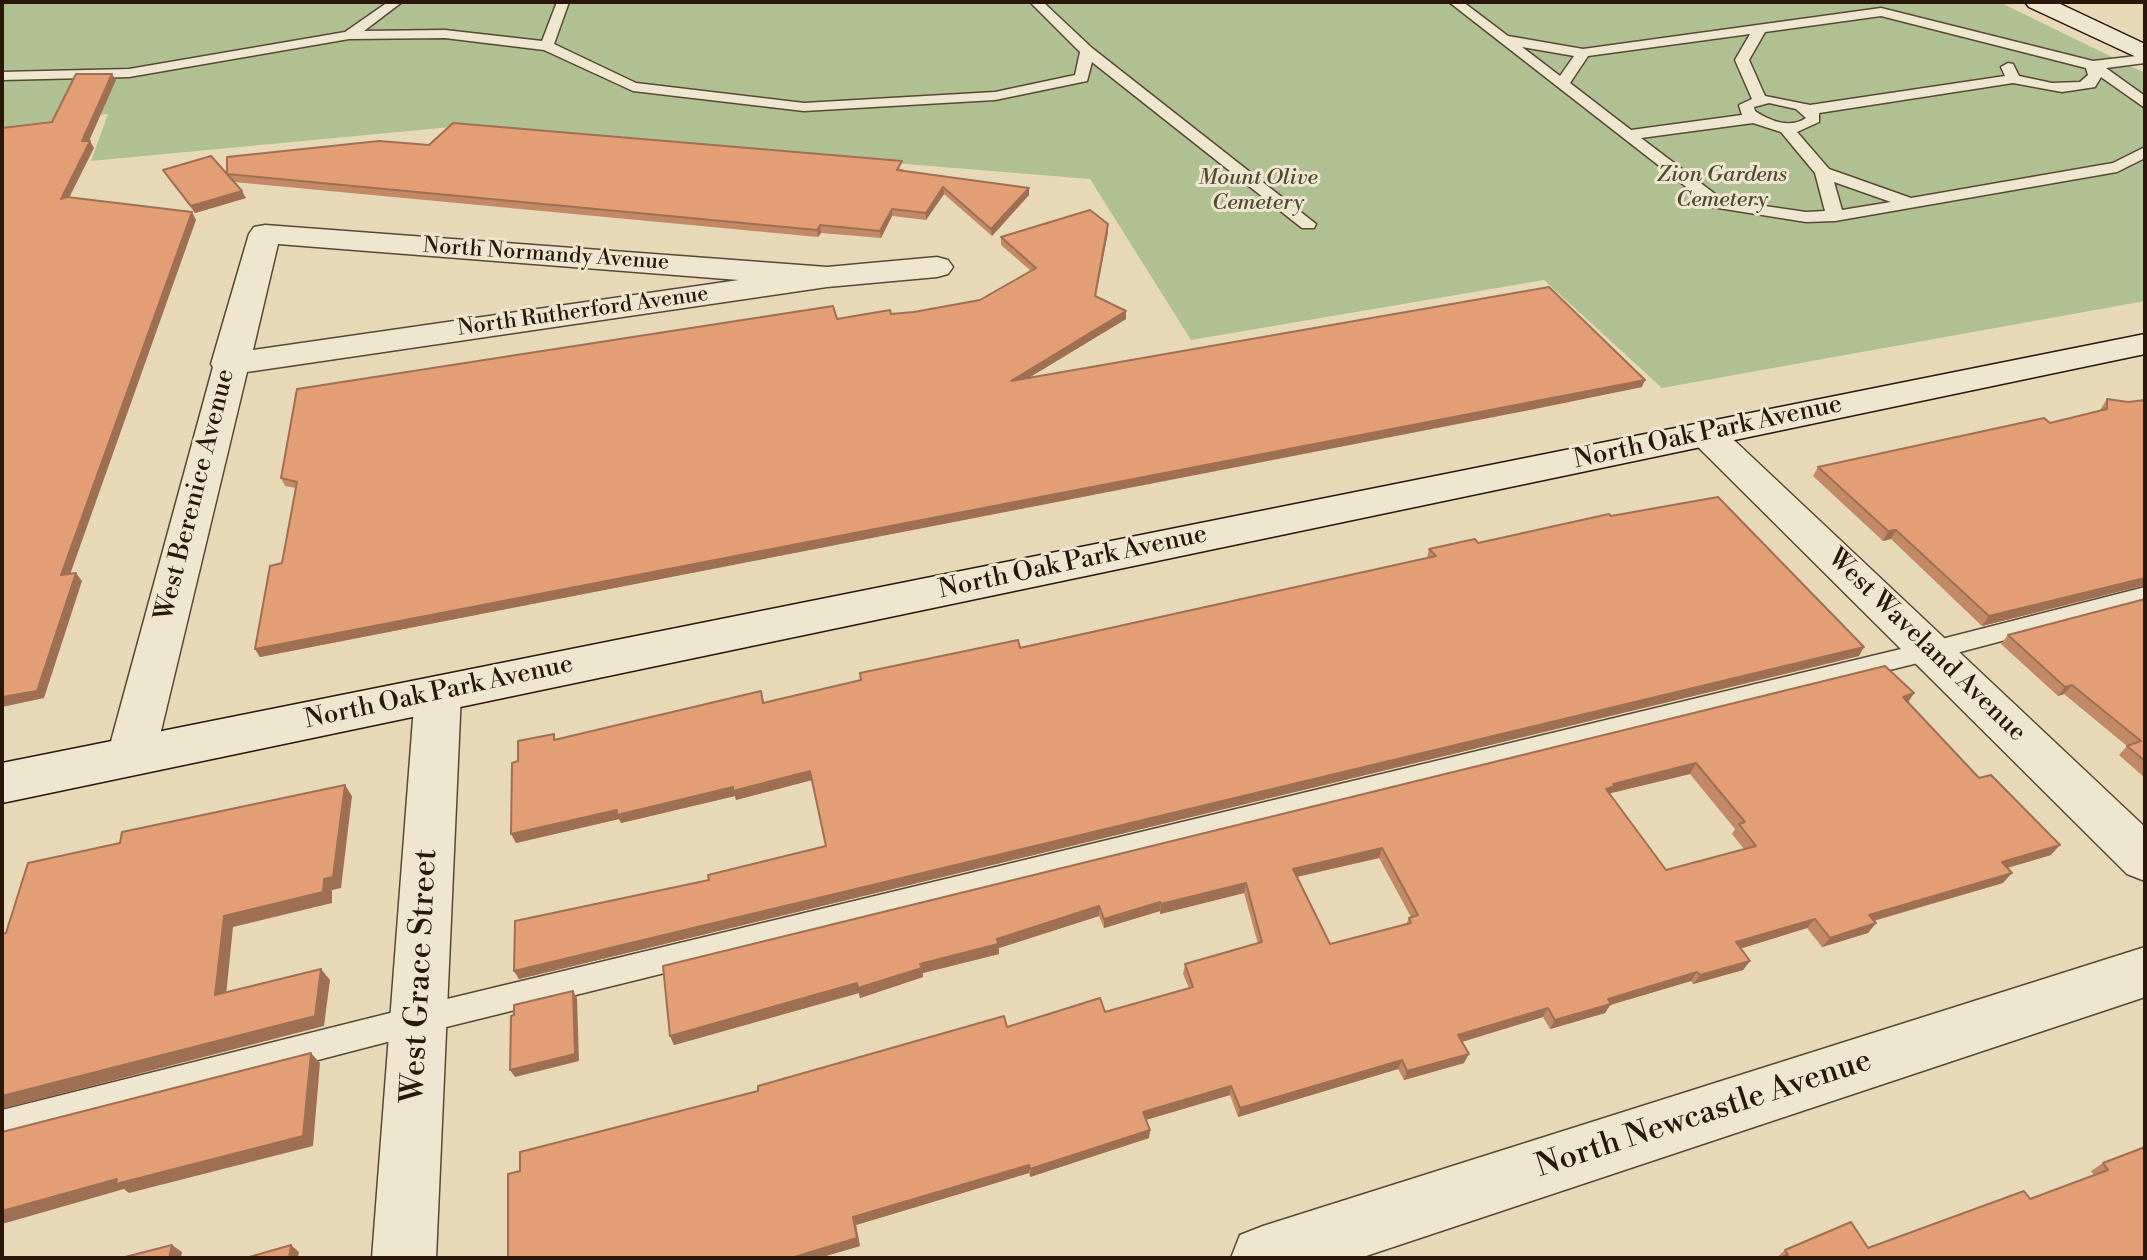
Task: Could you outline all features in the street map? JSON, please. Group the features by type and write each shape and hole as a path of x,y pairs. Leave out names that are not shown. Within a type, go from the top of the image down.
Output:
{"street":[{"path":"2037,2 2145,53"},
{"name":"North Normandy Avenue","path":"265,234 827,277"},
{"name":"West Berenice Avenue","path":"131,756 229,364 265,234"},
{"name":"North Rutherford Avenue","path":"229,364 827,277 937,267"},
{"name":"North Oak Park Avenue","path":"2,783 2145,344"},
{"name":"West Waveland Avenue","path":"1706,434 2145,859"},
{"name":"West Grace Street","path":"404,1258 438,693"},
{"name":"North Newcastle Avenue","path":"1263,1258 2145,972"}],"lane":[{"path":"349,35 396,2"},
{"path":"547,46 563,2"},
{"path":"1036,2 1087,51 1308,224"},
{"path":"1455,2 1718,204 1806,217 1835,216 2117,167 2145,152"},
{"path":"1843,2 2092,65 2126,86 2145,104"},
{"path":"1504,39 1583,53 1760,29 1808,17 1881,12"},
{"path":"1759,99 1742,60 1760,29"},
{"path":"2,76 129,73 349,35 445,34 547,46 633,87 804,107 995,96 1082,78 1087,51"},
{"path":"1562,84 1583,53"},
{"path":"2013,79 2007,69 2015,61 2029,57 2067,57"},
{"path":"2092,65 2145,59"},
{"path":"1809,110 1813,115 1811,123 1785,127 1754,118 1748,113 1746,105 1759,99 1780,100 1809,110 2013,79 2076,89 2090,84 2095,75 2092,65"},
{"path":"1628,135 1754,118"},
{"path":"1785,127 1823,172 1835,216"},
{"path":"1823,172 1870,191 1913,202"},
{"path":"2,1126 418,1020 1930,651 2145,595"}],"green space":[{"path":"2,2 1999,2 2145,73 2145,301 1662,388 1544,280 1191,340 1090,179 451,127 91,161 108,114 2,127"}],"building":[{"path":"76,74 112,74 82,141 90,141 61,199 67,197 192,212 61,575 76,573 37,691 2,697 2,128 52,122"},
{"path":"453,123 902,161 897,170 1029,188 991,229 943,187 926,213 892,209 880,231 820,225 817,230 227,174 227,157 379,141 429,145"},
{"path":"211,156 242,191 191,206 163,170"},
{"path":"1090,210 1108,224 1095,296 1126,311 1011,381 1549,287 1645,380 255,649 270,566 282,563 297,482 281,478 297,389 833,306 837,319 890,310 891,314 914,312 980,300 1036,268 1001,237"},
{"path":"2107,399 2128,402 2145,400 2145,578 1989,616 1896,530 1888,531 1818,467 2044,418 2050,423 2107,409"},
{"path":"1718,497 1864,647 514,971 515,921 709,880 708,875 826,846 810,771 733,791 733,787 617,815 617,810 511,834 512,763 518,761 518,741 554,734 554,740 761,691 763,703 861,680 860,673 1018,640 1020,648 1436,556 1429,549 1475,539 1478,543 1609,514"},
{"path":"2145,599 2145,761 2127,746 2141,741 2072,685 2065,687 2008,635"},
{"path":"1885,666 1914,693 1903,697 1979,778 1991,775 2060,845 2002,862 2012,873 1869,915 1876,923 1830,938 1815,919 1736,942 1750,961 1700,975 1697,972 1608,999 1611,1004 1555,1020 1548,1008 1458,1035 1469,1054 1407,1071 1402,1060 1240,1108 1231,1086 1143,1112 1150,1130 1030,1169 1029,1165 853,1217 857,1238 791,1258 508,1258 508,1174 520,1171 520,1152 758,1091 758,1086 1004,1016 1007,1027 1100,998 1105,1012 1193,987 1185,964 1262,942 1246,883 1160,902 1104,919 1099,906 997,939 998,944 920,964 922,968 858,988 857,983 670,1036 663,966","holes":["1696,763 1745,822 1739,824 1756,846 1666,870 1606,789 1615,786 1613,784","1382,848 1418,915 1409,918 1411,923 1330,944 1293,869"]},
{"path":"345,785 333,877 324,879 323,892 224,916 215,995 321,969 315,1016 2,1096 2,934 6,933 28,863 120,843 122,832"},
{"path":"573,991 575,1054 510,1070 514,1005"},
{"path":"311,1053 303,1136 116,1184 117,1179 2,1211 2,1132"},
{"path":"2145,1147 2145,1258 1779,1258 1788,1255 1785,1250 1851,1222 1868,1248 2024,1191 2030,1199 2108,1170 2103,1163"},
{"path":"172,1245 169,1258 121,1258"},
{"path":"291,1245 289,1258 246,1258"}],"park label":[{"name":"Zion Gardens Cemetery","path":"1722,188"},
{"name":"Mount Olive Cemetery","path":"1258,192"}]}
